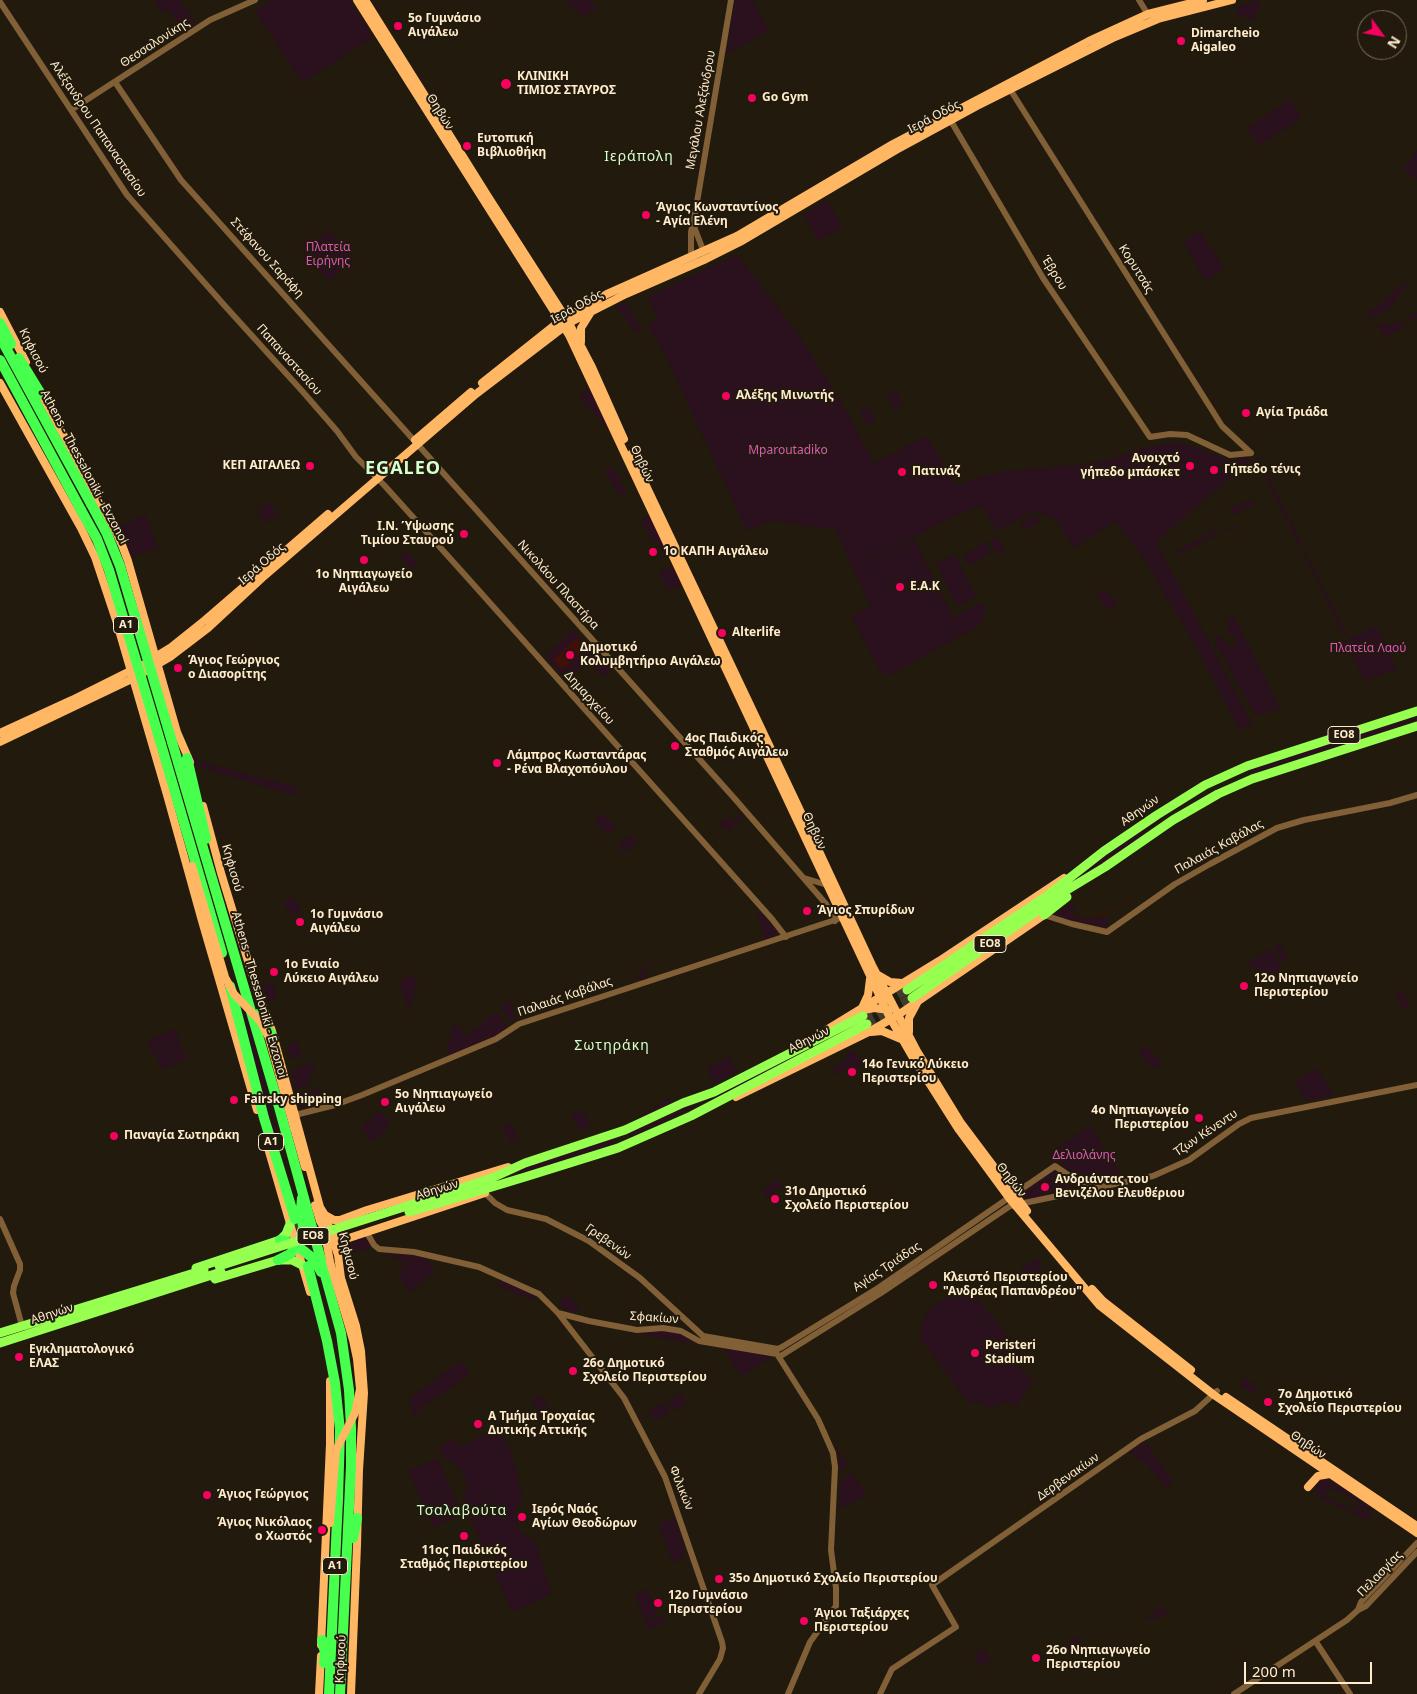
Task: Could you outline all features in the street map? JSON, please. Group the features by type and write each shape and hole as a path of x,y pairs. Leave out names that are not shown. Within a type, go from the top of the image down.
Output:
{"highway":[{"path":"0,323 41,394"},
{"name":"Athens - Thessaloniki - Evzonoi","path":"0,337 107,534 123,577 302,1187 341,1333 350,1390 351,1466 340,1694"},
{"name":"Athens - Thessaloniki - Evzonoi","path":"0,360 97,539 112,580 188,835 292,1222"},
{"name":"Αθηνών","path":"910,993 1168,807 1229,773 1417,711"},
{"name":"Αθηνών","path":"910,993 1105,867 1173,820 1233,786 1417,726"},
{"path":"187,758 204,825 214,882"},
{"path":"188,835 192,866"},
{"path":"1086,863 1104,852"},
{"path":"1044,915 1105,867"},
{"path":"244,989 274,1039"},
{"path":"235,1005 243,1061"},
{"name":"Αθηνών","path":"408,1209 492,1178 525,1163 612,1135 714,1092 864,1021"},
{"name":"Αθηνών","path":"0,1333 88,1310 408,1209 525,1177 618,1148 691,1116 864,1021"},
{"path":"683,1104 713,1088"},
{"path":"691,1116 705,1112"},
{"path":"508,1167 525,1163"},
{"path":"485,1193 525,1177"},
{"path":"88,1310 128,1306 278,1260 290,1254 297,1246 303,1230 300,1209 302,1187"},
{"path":"88,1310 123,1290 280,1240 286,1234 292,1222"},
{"path":"280,1240 297,1246 308,1263"},
{"path":"278,1260 317,1263 328,1283"},
{"name":"Α1","path":"308,1263 327,1341 337,1395 340,1430 329,1694"},
{"name":"Αθηνών","path":"0,1344 88,1310"},
{"path":"331,1386 339,1413"},
{"path":"346,1569 357,1518"},
{"path":"322,1640 325,1653 324,1694"}],"main road":[{"name":"Θηβών","path":"357,0 489,211 584,351 691,583 797,804 841,919"},
{"name":"Θηβών","path":"365,0 565,322 582,363 827,885 841,919 873,974 889,1006 901,1038 958,1128 1014,1201 1099,1304 1216,1393 1417,1533"},
{"name":"Ιερά Οδός","path":"0,733 115,678 142,673 416,443 501,367 615,290 705,256 893,144 1150,18 1202,0"},
{"name":"Ιερά Οδός","path":"1150,18 1232,0"},
{"name":"Ιερά Οδός","path":"565,322 694,260"},
{"path":"584,351 580,338 581,328 588,314 593,310"},
{"name":"Κηφισού","path":"0,312 41,394 117,534 128,561 162,681 187,758 192,767 221,873 259,997 269,1020 320,1207 325,1215 338,1255 341,1278 356,1326 364,1374 351,1694"},
{"path":"0,383 91,547 112,610 167,795 202,921 292,1222 297,1246"},
{"name":"Ιερά Οδός","path":"0,742 114,687 146,663 170,657 208,628 376,476"},
{"path":"112,610 121,620 130,620 138,613 140,602"},
{"path":"150,638 159,648 170,648"},
{"path":"140,705 139,687 150,651 150,638"},
{"path":"123,646 134,657 146,663"},
{"path":"115,678 124,669 126,656"},
{"path":"162,681 164,665 170,657"},
{"path":"142,673 154,679 166,693"},
{"path":"114,687 129,689 134,693 140,705"},
{"path":"167,795 192,866 227,982 238,998 260,1021 269,1038 322,1226 331,1234 340,1238 352,1238"},
{"name":"Αθηνών","path":"713,1088 807,1040 864,1021 889,1006 910,993 1086,863"},
{"name":"Αθηνών","path":"705,1112 1044,915"},
{"path":"864,1021 873,974 910,993"},
{"path":"864,1021 874,1008 905,1005 910,993"},
{"path":"910,993 908,1028 911,1039"},
{"name":"Θηβών","path":"889,1006 967,1132 1014,1201"},
{"path":"864,1021 882,1031 901,1038"},
{"name":"Αθηνών","path":"342,1220 367,1210 508,1167"},
{"name":"Αθηνών","path":"352,1238 485,1193"},
{"path":"325,1215 334,1220 342,1220"},
{"path":"326,1535 330,1523 334,1458 338,1444 357,1408 360,1384 353,1340 327,1248 331,1234 342,1220"},
{"path":"338,1255 341,1248 352,1238"},
{"name":"Κηφισού","path":"308,1263 331,1386 319,1694"},
{"name":"Θηβών","path":"1216,1393 1417,1526"},
{"path":"1308,1487 1318,1476 1330,1474"},
{"path":"1406,1519 1417,1520"}],"street":[{"name":"Θεσσαλονίκης","path":"70,110 210,20 255,0"},
{"name":"Μεγάλου Αλεξάνδρου","path":"694,260 690,252 690,242 731,0"},
{"path":"1140,0 1150,18"},
{"name":"Αλέξανδρου Παπαναστασίου","path":"0,2 127,195 185,261"},
{"name":"Στέφανου Σαράφη","path":"115,82 181,180 416,443"},
{"name":"Κορυτσάς","path":"1008,87 1222,426 1252,453 1230,456 1191,436 1170,434"},
{"name":"Έβρου","path":"949,118 1043,278 1150,437 1170,434"},
{"path":"693,224 705,256"},
{"name":"Παπαναστασίου","path":"185,261 304,392 341,435 353,453 376,476"},
{"name":"Νικολάου Πλαστήρα","path":"416,443 841,919"},
{"name":"Δημαρχείου","path":"376,476 772,919 786,937"},
{"name":"Παλαιάς Καβάλας","path":"1044,915 1107,932 1175,884 1278,828 1304,820 1390,803 1417,795"},
{"path":"804,878 827,885"},
{"name":"Παλαιάς Καβάλας","path":"295,1115 335,1105 373,1091 496,1039 519,1024 841,919"},
{"name":"Τζων Κένεντυ","path":"1014,1201 1147,1178 1181,1165 1239,1124 1251,1118 1417,1085"},
{"name":"Αγίας Τριάδας","path":"776,1353 881,1293 1014,1201 1055,1166 1080,1183 1100,1187"},
{"name":"Γρεβενών","path":"485,1193 495,1203 507,1210 546,1219 581,1236 640,1278 701,1338"},
{"name":"Αγίας Τριάδας","path":"776,1353 782,1347 1014,1201"},
{"path":"0,1218 20,1264 13,1293 22,1326"},
{"name":"Σφακίων","path":"367,1233 374,1245 379,1249 414,1252 479,1267 539,1294 557,1312 589,1321 638,1330 663,1328 681,1331 701,1338 776,1353"},
{"name":"Φιλικών","path":"557,1312 624,1398 665,1477 678,1510 723,1645 720,1659 699,1694"},
{"path":"776,1353 818,1419 833,1453 835,1467 830,1550 836,1588 836,1606 810,1642 788,1694"},
{"name":"Δερβενακίων","path":"880,1694 892,1669 956,1627 932,1585 1141,1439 1195,1411 1216,1393"},
{"name":"Πελασγίας","path":"1358,1610 1361,1602 1417,1543"},
{"name":"Πελασγίας","path":"1358,1610 1366,1606 1417,1552"},
{"path":"1234,1694 1316,1642 1358,1610"},
{"path":"1316,1642 1350,1694"}],"green space":[{"path":"154,0 182,0 195,23 183,30 169,9 162,13"},
{"path":"272,0 350,0 373,37 302,83 255,11"},
{"path":"564,0 590,0 597,7 585,17"},
{"path":"735,0 753,0 769,30 726,54"},
{"path":"1258,0 1259,10 1256,11 1256,18 1247,21 1245,15 1239,16 1237,7"},
{"path":"1290,99 1302,117 1259,146 1247,128"},
{"path":"1417,150 1417,179 1403,170"},
{"path":"827,200 843,227 819,241 803,215"},
{"name":"Πλατεία Ειρήνης","path":"328,230 355,259 329,281 302,251"},
{"path":"1199,231 1224,268 1205,281 1184,241"},
{"name":"Mparoutadiko","path":"737,255 795,329 843,405 874,463 927,436 956,486 973,479 1007,471 1089,464 1108,460 1140,449 1165,444 1181,443 1232,461 1244,457 1250,460 1254,467 1230,477 1156,542 1252,724 1240,731 1196,646 1145,560 1115,521 1075,548 1055,519 1034,511 997,531 981,505 953,517 853,568 835,529 769,521 747,531 665,354 647,324 658,319 648,296"},
{"path":"1404,282 1406,285 1388,310 1373,315 1374,321 1379,326 1385,323 1391,325 1398,322 1405,325 1409,321 1409,317 1417,311 1417,317 1387,338 1368,314"},
{"path":"625,302 642,331 637,333 616,307"},
{"path":"589,388 609,430 579,397"},
{"path":"896,391 903,405 894,410 887,395"},
{"path":"869,407 876,420 867,425 860,411"},
{"path":"1258,455 1302,546 1299,545 1257,459"},
{"path":"610,467 622,479 619,482 627,491 622,496 613,487 615,485 604,473"},
{"path":"1251,499 1254,504 1233,515 1230,509"},
{"path":"268,502 278,513 266,523 257,512"},
{"path":"145,514 158,548 131,557 119,527"},
{"path":"649,514 665,548 665,554 658,541 654,542 649,535 651,533 648,530 645,531 645,527 640,522"},
{"path":"1035,514 1040,522 1025,531 1020,523"},
{"path":"1210,524 1216,535 1234,526 1236,529 1232,528 1203,542 1201,538 1212,533 1208,525"},
{"path":"997,537 1006,551 999,556 989,542"},
{"name":"E.A.K","path":"914,539 953,617 983,602 985,606 984,618 979,626 889,675 884,675 851,616 871,606 853,569"},
{"path":"1200,539 1202,543 1180,554 1178,549"},
{"path":"984,542 991,552 970,566 963,556"},
{"path":"1304,550 1346,636 1344,636 1303,552"},
{"path":"406,551 417,562 411,568 400,557"},
{"path":"955,554 976,596 957,606 936,564"},
{"path":"672,566 681,584 668,591 659,572"},
{"path":"1104,588 1117,603 1108,610 1096,595"},
{"path":"1232,616 1235,618 1280,708 1256,716 1213,639 1220,636 1227,644 1232,646 1236,643 1237,639 1235,636 1229,634 1227,621"},
{"name":"Πλατεία Λαού","path":"1376,626 1397,669 1365,681 1345,641"},
{"name":"Δημοτικό Κολυμβητήριο Αιγάλεω","path":"573,630 595,655 567,680 545,656"},
{"path":"601,658 611,670 602,677 592,666"},
{"path":"1417,716 1417,720 1250,774 1249,770"},
{"path":"192,757 198,758 198,761 204,763 293,786 300,793 294,795 203,768 194,764"},
{"path":"602,812 616,827 607,835 594,820"},
{"path":"1169,812 1169,814 1146,830 1139,838 910,995 908,992"},
{"path":"740,814 743,817 737,824 733,825 731,831 720,826 720,823 724,820 726,821 729,817 736,820"},
{"path":"632,834 638,841 624,853 618,847"},
{"path":"291,897 302,909 294,916 283,904"},
{"path":"1072,904 1075,908 1072,916 1087,919 1105,917 1110,923 1103,927 1056,916 1056,914"},
{"path":"760,912 778,932 774,936 765,939 757,914"},
{"path":"1279,943 1289,958 1283,962 1274,947"},
{"path":"1269,949 1281,965 1271,982 1248,964"},
{"path":"651,962 653,964 643,973 647,978 640,980 639,976 629,983"},
{"path":"409,973 417,980 409,1010 399,984"},
{"path":"273,982 277,999 267,1002 263,984"},
{"path":"1402,990 1410,1005 1403,1009 1395,994"},
{"path":"239,991 250,1023 274,1123 276,1134 274,1135 265,1104"},
{"path":"509,1000 514,1021 511,1021 500,1007"},
{"path":"871,1011 875,1019 868,1025 630,1137 628,1133 748,1078 864,1019 866,1021 863,1014"},
{"path":"494,1013 505,1023 506,1027 501,1033 449,1055 447,1049 454,1023 467,1035"},
{"path":"175,1029 181,1044 153,1056 147,1041"},
{"path":"297,1041 302,1056 292,1060 287,1045"},
{"path":"1144,1045 1162,1062 1153,1070 1138,1051"},
{"path":"181,1046 187,1059 162,1069 156,1056"},
{"path":"854,1050 863,1065 854,1070 849,1063 851,1067 836,1075 833,1067 847,1060 845,1056"},
{"path":"728,1056 738,1072 713,1084 707,1068"},
{"path":"311,1062 315,1072 308,1075 312,1083 296,1090 292,1082 300,1079 295,1080 291,1071"},
{"path":"1316,1068 1334,1095 1307,1101 1295,1082"},
{"path":"319,1089 323,1102 300,1108 297,1095"},
{"path":"668,1098 672,1104 634,1121"},
{"path":"379,1110 390,1126 373,1142 361,1129"},
{"path":"582,1110 591,1125 581,1131 571,1115"},
{"path":"509,1122 518,1137 511,1142 501,1127"},
{"name":"Δελιολάνης","path":"1090,1126 1119,1171 1116,1177 1092,1179 1080,1177 1067,1169 1050,1152"},
{"path":"613,1139 615,1143 519,1174 518,1170"},
{"path":"1054,1171 1070,1183 1070,1188 1027,1199 1022,1196 1022,1192"},
{"path":"778,1179 783,1186 767,1198 762,1190"},
{"path":"361,1238 367,1239 372,1247 348,1255 344,1254 343,1252 347,1246"},
{"path":"382,1255 406,1255 426,1258 435,1271 410,1293 398,1275 405,1262"},
{"path":"1038,1258 1043,1267 1026,1277 1021,1268"},
{"path":"500,1280 536,1296 536,1298 531,1300 497,1285"},
{"path":"568,1294 580,1310 572,1313 560,1307 560,1301"},
{"name":"Peristeri Stadium","path":"960,1295 975,1296 1024,1359 1018,1364 1034,1380 1016,1407 1007,1402 989,1407 973,1401 969,1404 920,1338 922,1321 932,1308 945,1299"},
{"path":"662,1331 685,1335 690,1339 690,1343 641,1334"},
{"path":"725,1348 769,1356 770,1358 741,1376 724,1350"},
{"path":"460,1362 467,1367 469,1374 424,1405 414,1415 409,1398"},
{"path":"1244,1377 1258,1387 1252,1394 1239,1384"},
{"path":"680,1393 686,1403 674,1411 668,1402"},
{"path":"541,1394 550,1412 540,1417 531,1399"},
{"path":"664,1402 670,1412 655,1421 649,1412"},
{"path":"499,1423 502,1441 509,1445 523,1497 515,1511 519,1529 520,1532 536,1542 551,1594 512,1612 494,1572 501,1569 494,1554 484,1550 463,1500 467,1488 463,1472 457,1464 443,1457 439,1447 452,1438 462,1447 485,1435 488,1430"},
{"path":"1143,1442 1147,1443 1173,1483 1166,1488 1148,1465 1129,1452"},
{"path":"835,1446 848,1465 839,1472 839,1458"},
{"path":"438,1458 462,1514 433,1527 409,1471"},
{"path":"852,1473 867,1495 842,1507 839,1505 841,1481"},
{"path":"1325,1477 1329,1488 1327,1493 1317,1496 1316,1484"},
{"path":"1327,1478 1355,1496 1354,1499 1333,1490"},
{"path":"1326,1495 1347,1508 1345,1510 1318,1497"},
{"path":"1356,1497 1374,1510 1357,1507"},
{"path":"1356,1508 1371,1514 1367,1520 1347,1511 1348,1509"},
{"path":"673,1516 685,1548 682,1549 685,1556 673,1563 659,1526"},
{"path":"648,1589 657,1614 644,1619 635,1594"},
{"path":"1162,1606 1169,1614 1149,1620 1147,1618"},
{"path":"661,1615 665,1623 648,1630 644,1622"},
{"path":"1076,1636 1080,1642 1069,1650 1065,1644"},
{"path":"984,1649 990,1660 980,1666 973,1656"}],"shaded area":[{"path":"577,638 586,648 562,670 553,660"}],"waterway":[{"path":"1073,915 1082,917 1098,916 1120,907 1134,897"}],"tunnel":[{"path":"863,1016 907,990"},
{"path":"867,1024 912,998"},
{"path":"295,1219 308,1266"}],"place":[{"name":"5ο Γυμνάσιο Αιγάλεω","path":"398,26"},
{"name":"Dimarcheio Aigaleo","path":"1181,41"},
{"name":"ΚΛΙΝΙΚΗ ΤΙΜΙΟΣ ΣΤΑΥΡΟΣ","path":"506,84"},
{"name":"Go Gym","path":"752,98"},
{"name":"Ευτοπική Βιβλιοθήκη","path":"467,146"},
{"name":"Άγιος Κωνσταντίνος - Αγία Ελένη","path":"646,215"},
{"name":"Αλέξης Μινωτής","path":"726,396"},
{"name":"Αγία Τριάδα","path":"1246,413"},
{"name":"ΚΕΠ ΑΙΓΑΛΕΩ","path":"310,466"},
{"name":"Ανοιχτό γήπεδο μπάσκετ","path":"1190,466"},
{"name":"Γήπεδο τένις","path":"1214,470"},
{"name":"Πατινάζ","path":"902,472"},
{"name":"Ι.Ν. Ύψωσης Τιμίου Σταυρού","path":"464,534"},
{"name":"1ο ΚΑΠΗ Αιγάλεω","path":"653,552"},
{"name":"1ο Νηπιαγωγείο Αιγάλεω","path":"364,560"},
{"name":"E.A.K","path":"900,587"},
{"name":"Alterlife","path":"722,633"},
{"name":"Δημοτικό Κολυμβητήριο Αιγάλεω","path":"570,655"},
{"name":"Άγιος Γεώργιος ο Διασορίτης","path":"178,668"},
{"name":"4ος Παιδικός Σταθμός Αιγάλεω","path":"675,746"},
{"name":"Λάμπρος Κωσταντάρας - Ρένα Βλαχοπόυλου","path":"497,763"},
{"name":"Άγιος Σπυρίδων","path":"807,911"},
{"name":"1ο Γυμνάσιο Αιγάλεω","path":"300,922"},
{"name":"1ο Ενιαίο Λύκειο Αιγάλεω","path":"274,972"},
{"name":"12ο Νηπιαγωγείο Περιστερίου","path":"1244,986"},
{"name":"14ο Γενικό Λύκειο Περιστερίου","path":"852,1072"},
{"name":"Fairsky shipping","path":"234,1100"},
{"name":"5ο Νηπιαγωγείο Αιγάλεω","path":"385,1102"},
{"name":"4ο Νηπιαγωγείο Περιστερίου","path":"1199,1118"},
{"name":"Παναγία Σωτηράκη","path":"114,1136"},
{"name":"Ανδριάντας του Βενιζέλου Ελευθέριου","path":"1045,1187"},
{"name":"31ο Δημοτικό Σχολείο Περιστερίου","path":"775,1199"},
{"name":"Κλειστό Περιστερίου \"Ανδρέας Παπανδρέου\"","path":"933,1285"},
{"name":"Peristeri Stadium","path":"975,1353"},
{"name":"Εγκληματολογικό ΕΛΑΣ","path":"19,1357"},
{"name":"26ο Δημοτικό Σχολείο Περιστερίου","path":"573,1371"},
{"name":"7ο Δημοτικό Σχολείο Περιστερίου","path":"1268,1402"},
{"name":"Α Τμήμα Τροχαίας Δυτικής Αττικής","path":"478,1424"},
{"name":"Άγιος Γεώργιος","path":"207,1495"},
{"name":"Ιερός Ναός Αγίων Θεοδώρων","path":"522,1517"},
{"name":"Άγιος Νικόλαος ο Χωστός","path":"322,1530"},
{"name":"11ος Παιδικός Σταθμός Περιστερίου","path":"464,1536"},
{"name":"35ο Δημοτικό Σχολείο Περιστερίου","path":"719,1579"},
{"name":"12ο Γυμνάσιο Περιστερίου","path":"658,1603"},
{"name":"Άγιοι Ταξιάρχες Περιστερίου","path":"804,1621"},
{"name":"26ο Νηπιαγωγείο Περιστερίου","path":"1036,1658"}],"district":[{"name":"Ιεράπολη","path":"639,157"},
{"name":"EGALEO","path":"403,469"},
{"name":"Σωτηράκη","path":"612,1046"},
{"name":"Τσαλαβούτα","path":"462,1511"}]}
